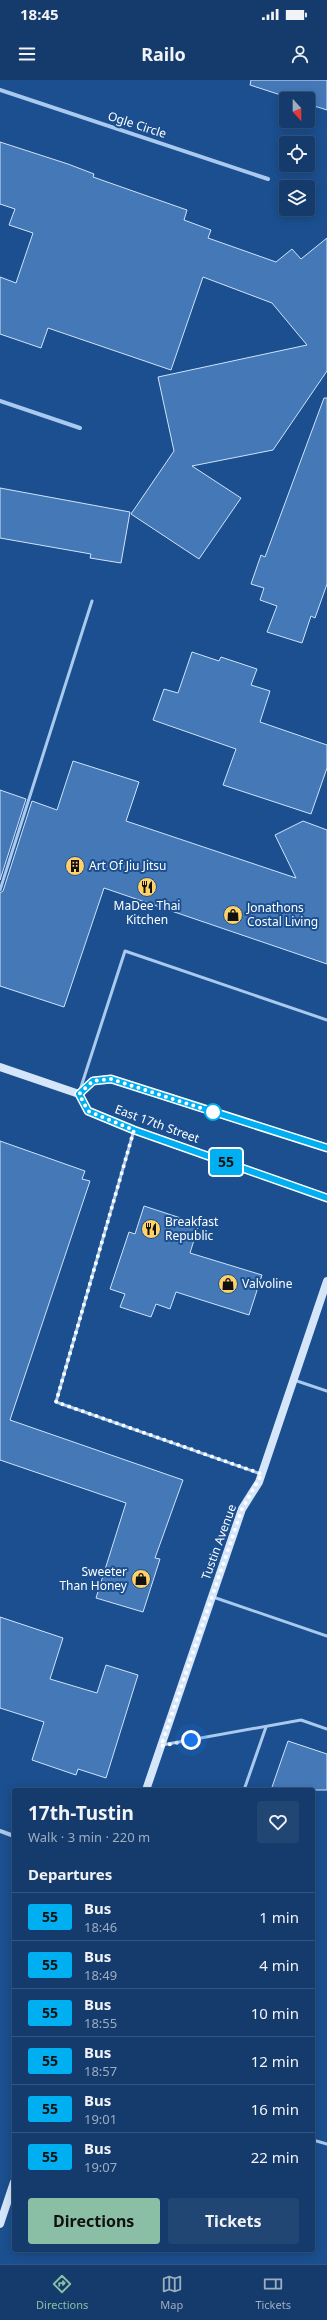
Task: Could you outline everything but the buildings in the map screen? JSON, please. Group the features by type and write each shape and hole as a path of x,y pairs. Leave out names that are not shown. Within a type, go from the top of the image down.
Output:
{"main road":[{"path":"0,1067 79,1094 93,1081 111,1079 327,1148"},
{"name":"East 17th Street","path":"79,1094 88,1111 134,1130 327,1198"},
{"name":"Tustin Avenue","path":"147,1788 242,1509 262,1474 327,1281"},
{"path":"0,2224 12,2188"}],"street":[{"name":"Ogle Circle","path":"0,90 268,179"},
{"path":"0,401 80,428"},
{"path":"0,1831 12,1835"}],"lane":[{"path":"0,890 92,601"},
{"path":"79,1094 126,951 327,1020"},
{"path":"134,1130 56,1402 262,1474"},
{"path":"294,1380 327,1391"},
{"path":"212,1597 327,1636"},
{"path":"161,1746 302,1720 327,1729"},
{"path":"245,1788 266,1727"},
{"path":"315,2141 327,2144"}],"bus line":[{"name":"55","path":"327,1148 111,1079 93,1081 79,1094 88,1111 134,1130 327,1198"}],"place":[{"name":"Art Of Jiu Jitsu","path":"75,866"},
{"name":"MaDee Thai Kitchen","path":"147,887"},
{"name":"Jonathons Costal Living","path":"233,915"},
{"name":"Breakfast Republic","path":"151,1229"},
{"name":"Valvoline","path":"228,1284"},
{"name":"Sweeter Than Honey","path":"141,1579"}],"route":[{"path":"191,1740 161,1746 242,1509 259,1482 262,1474 56,1402 134,1130 88,1111 79,1094 93,1081 111,1079 213,1112"}]}
